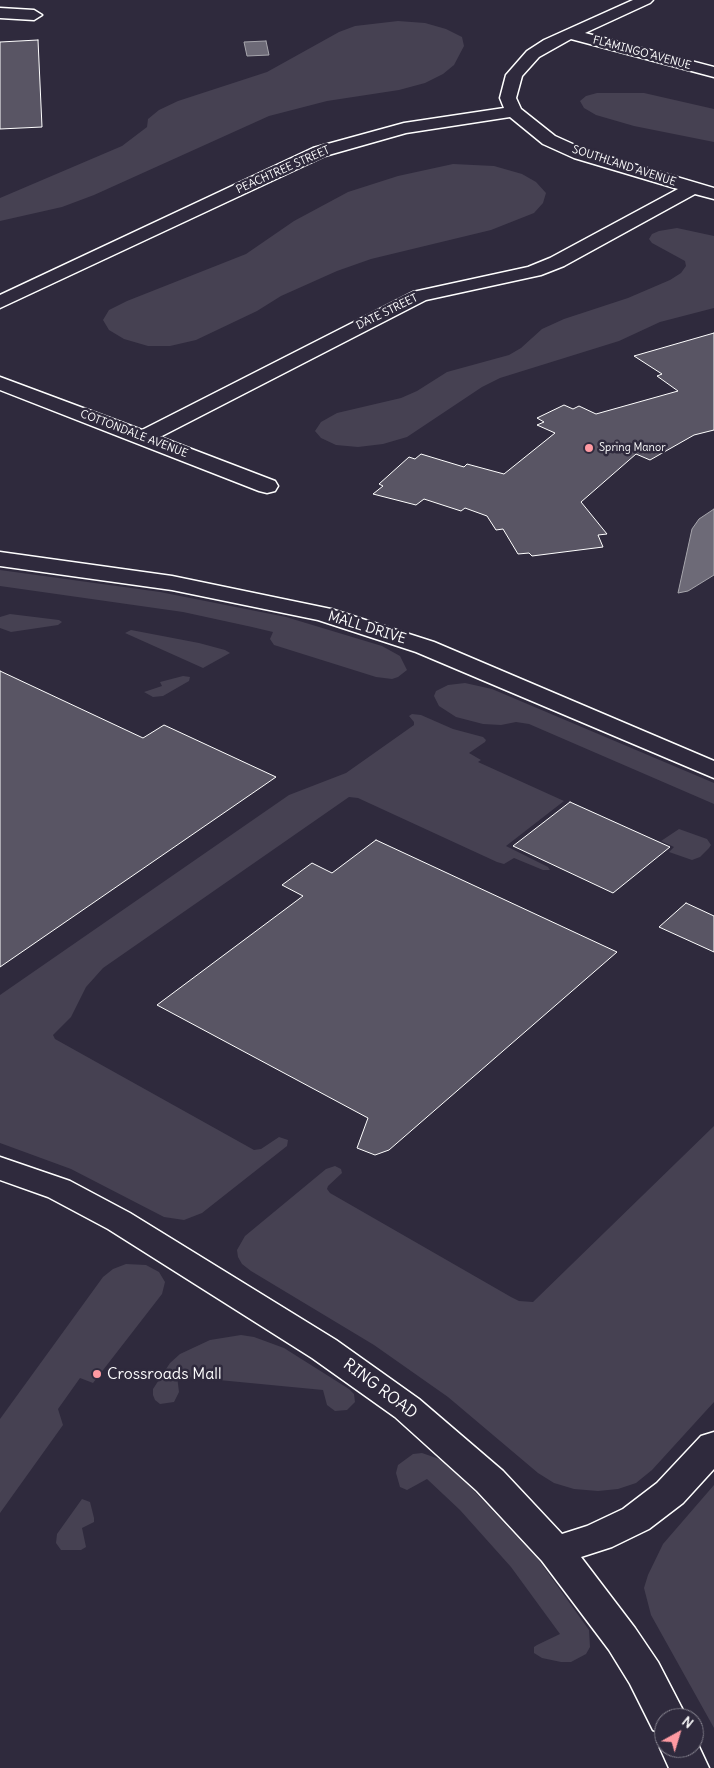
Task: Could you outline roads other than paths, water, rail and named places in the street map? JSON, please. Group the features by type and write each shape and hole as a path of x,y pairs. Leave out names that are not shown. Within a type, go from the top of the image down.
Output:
{"street":[{"path":"0,13 34,15 23,5 6,0"},
{"path":"514,111 508,98 514,75 533,54 550,43 645,0"},
{"name":"FLAMINGO AVENUE","path":"570,34 714,72"},
{"name":"SOUTHLAND AVENUE","path":"514,111 531,128 549,140 580,154 714,194"},
{"name":"PEACHTREE STREET","path":"0,302 319,152 404,128 514,111"},
{"name":"DATE STREET","path":"145,437 420,296 534,271 557,262 693,188"},
{"name":"COTTONDALE AVENUE","path":"0,383 145,437 267,486"},
{"name":"MALL DRIVE","path":"0,559 172,583 324,614 425,647 714,770"},
{"name":"RING ROAD","path":"0,1168 59,1189 102,1211 332,1354 407,1408 490,1481 555,1551 622,1639 644,1673 662,1708"},
{"path":"555,1551 599,1537 636,1520 670,1493 714,1446"}],"place":[{"name":"Spring Manor","path":"589,448"},
{"name":"Crossroads Mall","path":"97,1374"}]}
